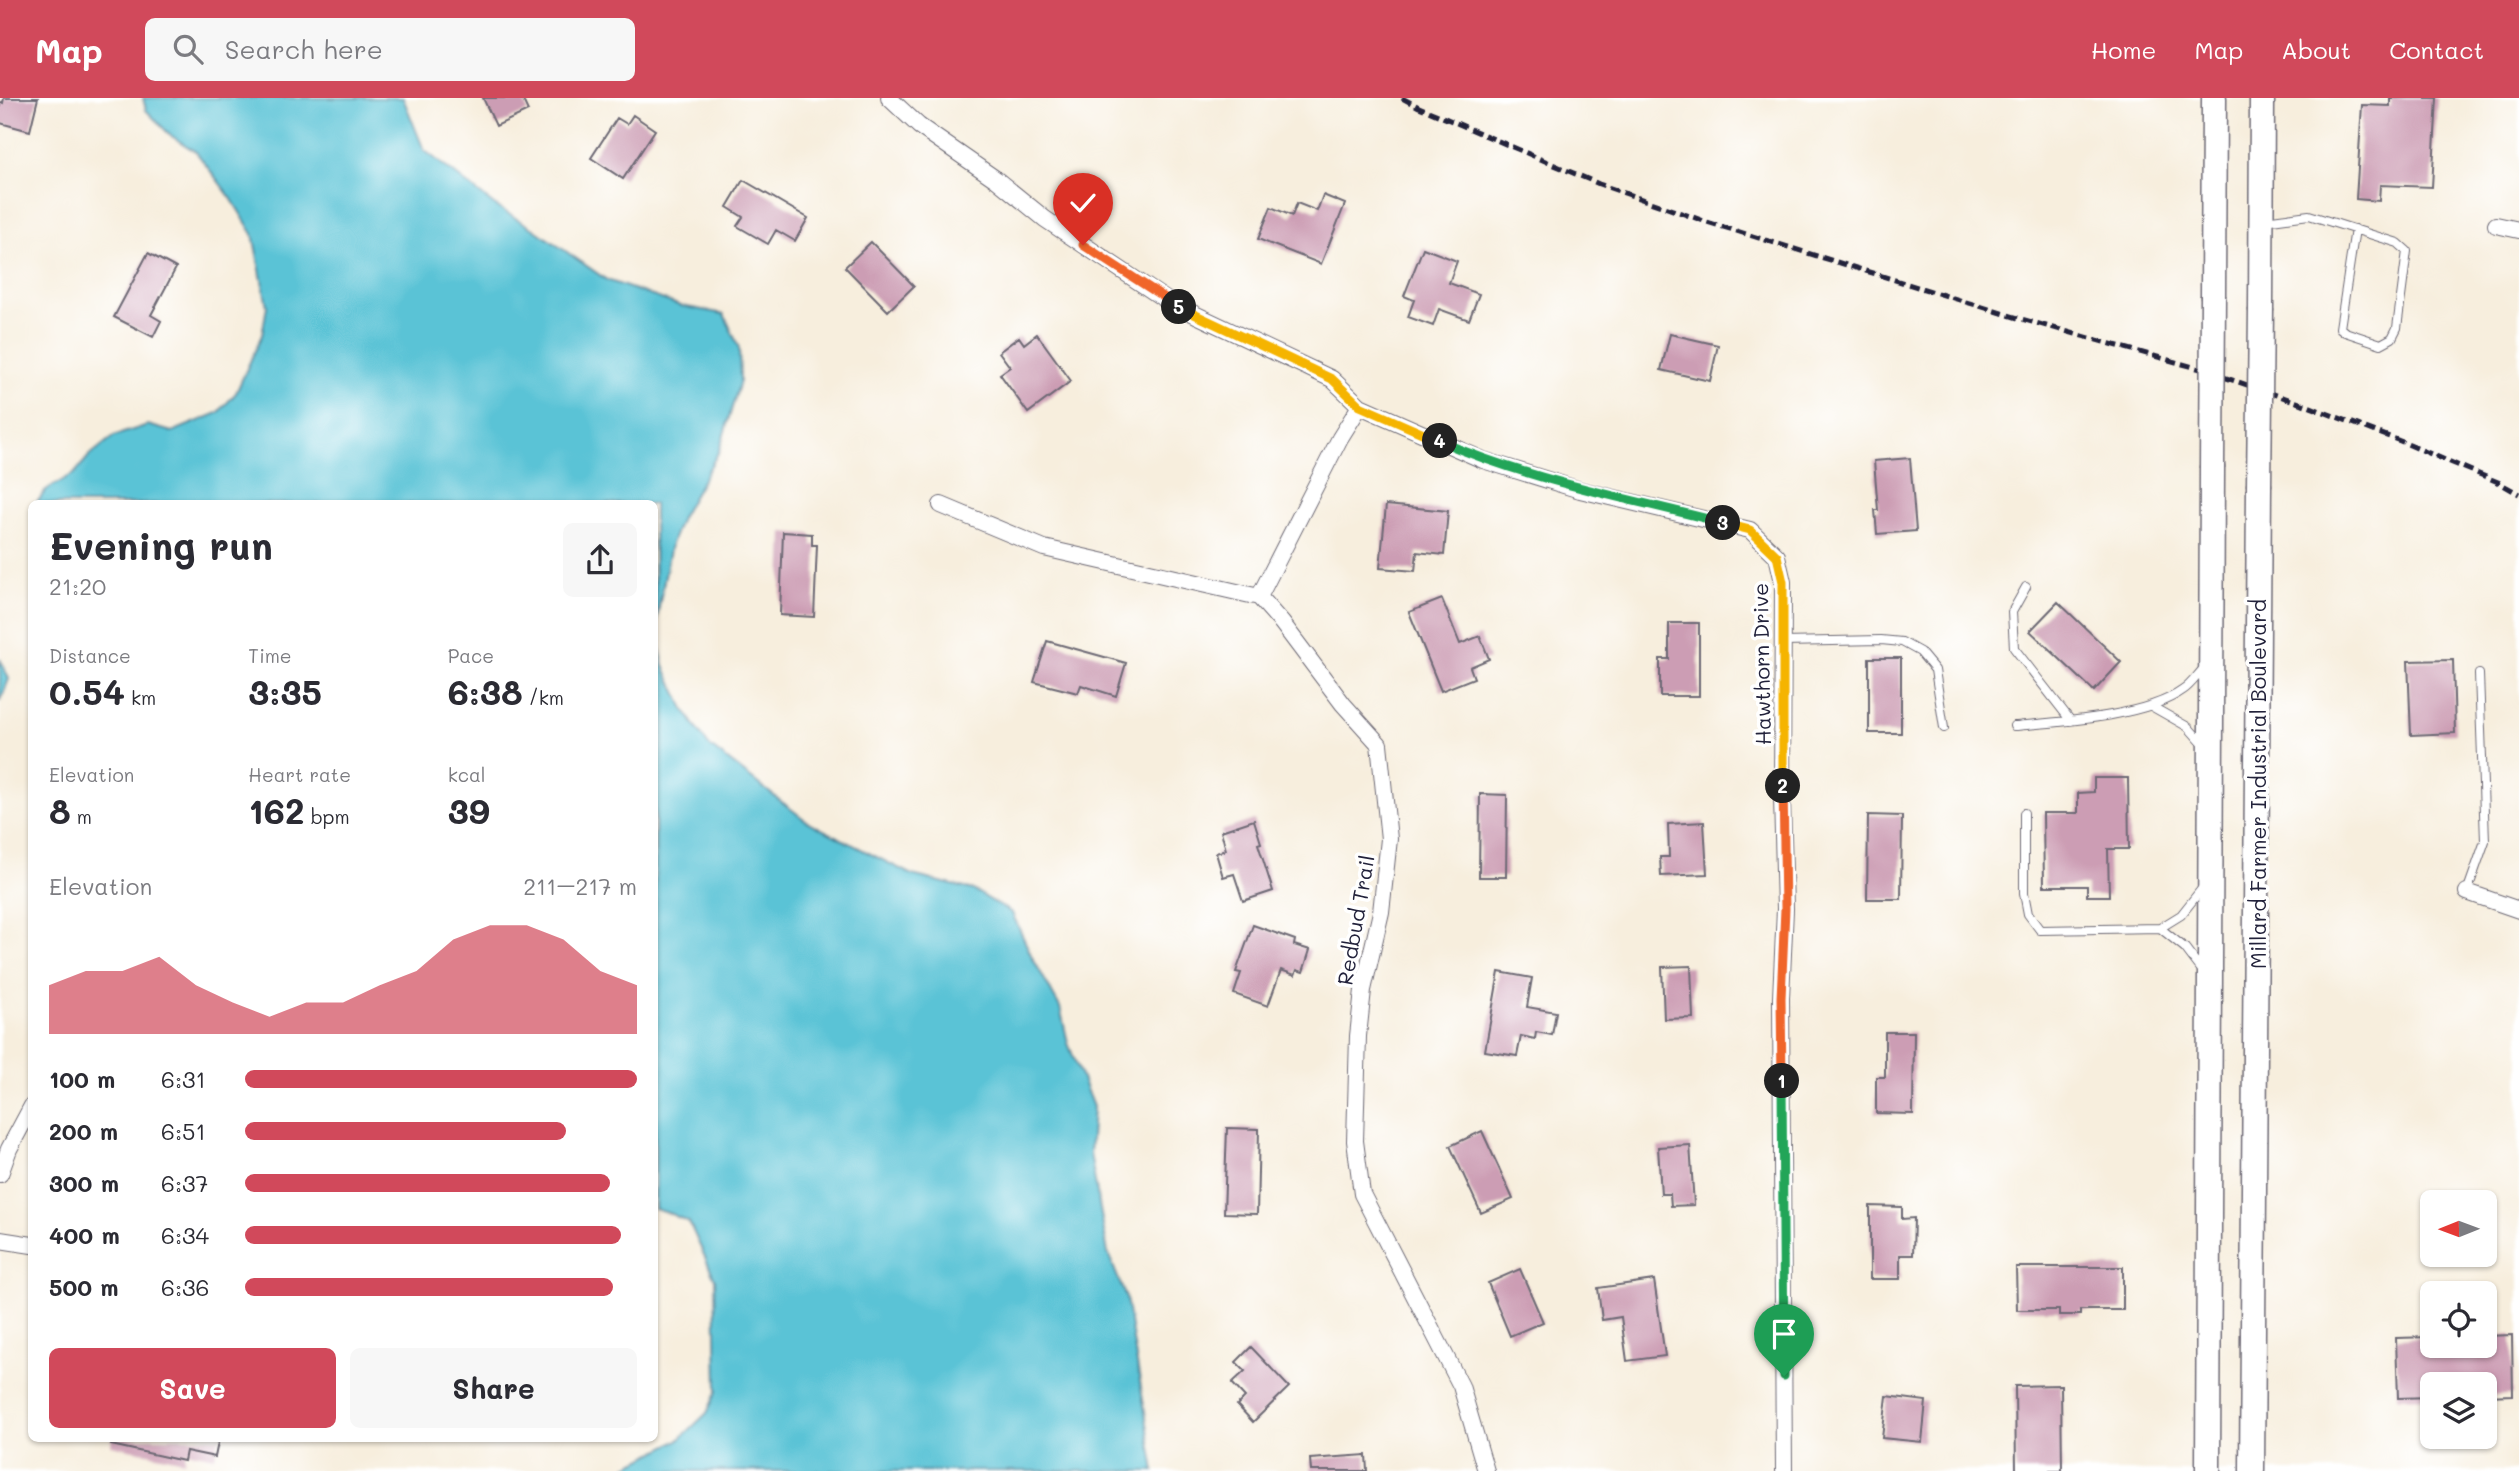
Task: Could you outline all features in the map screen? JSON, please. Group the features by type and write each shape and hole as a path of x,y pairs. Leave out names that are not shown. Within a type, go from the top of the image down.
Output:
{"main road":[{"path":"2208,1471 2214,98"},
{"name":"Millard Farmer Industrial Boulevard","path":"2252,1471 2262,98"}],"street":[{"name":"Hawthorn Drive","path":"889,98 919,126 998,180 1045,219 1169,302 1332,379 1360,406 1483,460 1580,489 1750,530 1777,556 1783,582 1785,909 1781,998 1784,1471"},
{"path":"2496,225 2519,230"},
{"path":"941,505 1044,548 1259,597 1340,438 1360,406"},
{"name":"Redbud Trail","path":"1259,597 1343,704 1379,744 1389,839 1381,912 1363,990 1358,1036 1355,1142 1362,1194 1461,1386 1486,1471"},
{"path":"2467,892 2519,911"},
{"path":"0,1174 9,1149 28,1113"},
{"path":"0,1240 28,1244"}],"lane":[{"path":"2261,221 2309,215 2356,229 2398,243 2407,251 2398,328 2392,338 2381,344 2340,328 2356,229"},
{"path":"2026,587 2012,612 2014,648 2071,721"},
{"path":"1783,642 1902,642 1920,652 1935,670 1944,727"},
{"path":"2014,726 2071,721 2151,706 2184,690 2211,660"},
{"path":"2467,892 2485,841 2479,674"},
{"path":"2151,706 2188,727 2211,752"},
{"path":"2024,813 2024,894 2028,914 2040,930 2160,928 2181,915 2210,879"},
{"path":"2160,928 2185,948 2210,980"}],"water":[{"path":"143,98 403,98 424,150 494,205 534,229 607,280 681,306 724,314 739,348 740,381 719,451 681,518 671,544 658,612 658,500 39,500 46,490 75,473 89,456 114,436 148,425 172,432 218,413 236,393 262,335 267,306 253,234 231,198 196,152 170,135 146,110"},
{"path":"658,643 664,666 684,709 708,745 808,822 912,875 973,890 1012,913 1032,957 1060,1007 1068,1043 1093,1107 1090,1154 1108,1253 1126,1298 1155,1471 623,1471 627,1466 680,1439 707,1413 717,1391 715,1279 689,1222 658,1210"},
{"path":"0,659 9,679 0,702"}],"building":[{"path":"4,98 38,98 30,131 0,123 0,102 3,103"},
{"path":"483,98 522,98 528,111 496,126"},
{"path":"2390,98 2437,98 2432,187 2380,185 2379,201 2356,199 2362,105 2390,106"},
{"path":"633,115 655,130 623,179 591,158 617,118 627,124"},
{"path":"743,180 808,218 795,241 776,230 768,244 737,226 743,217 727,207"},
{"path":"1323,195 1345,204 1321,264 1258,239 1271,207 1292,216 1297,203 1317,211"},
{"path":"871,242 914,286 888,311 845,267"},
{"path":"1423,248 1457,261 1449,283 1479,294 1469,320 1439,309 1433,326 1408,317 1414,300 1404,296"},
{"path":"148,253 176,268 151,315 161,321 153,337 114,317"},
{"path":"1037,334 1071,381 1028,413 1000,374 1010,367 999,352 1019,337 1024,344"},
{"path":"1670,334 1718,345 1710,381 1661,370"},
{"path":"1910,458 1916,531 1877,534 1874,461"},
{"path":"1386,505 1448,511 1444,555 1417,552 1415,571 1380,568"},
{"path":"783,532 812,534 812,545 817,545 814,617 780,615"},
{"path":"1442,599 1460,644 1480,636 1489,659 1470,667 1474,678 1441,691 1409,612"},
{"path":"2058,602 2121,662 2094,691 2030,631"},
{"path":"1669,623 1699,623 1699,696 1660,696 1660,659 1669,659"},
{"path":"1047,641 1126,663 1116,696 1081,685 1078,693 1034,682"},
{"path":"1869,658 1901,658 1901,733 1869,733"},
{"path":"2453,660 2455,733 2411,735 2408,661"},
{"path":"2094,778 2128,778 2129,849 2108,849 2109,896 2087,896 2087,886 2044,886 2043,813 2078,813 2078,793 2094,792"},
{"path":"1480,794 1507,795 1506,877 1479,877"},
{"path":"1868,815 1902,816 1901,899 1867,899"},
{"path":"1254,820 1261,843 1258,844 1273,891 1243,901 1234,874 1223,877 1216,853 1226,850 1221,831"},
{"path":"1704,822 1707,874 1661,876 1660,857 1669,857 1668,824"},
{"path":"1253,925 1295,940 1294,945 1310,950 1303,972 1297,970 1295,975 1281,970 1268,1006 1234,994 1241,973 1236,972"},
{"path":"1691,966 1693,1018 1664,1019 1662,967"},
{"path":"1499,972 1532,978 1527,1007 1556,1012 1552,1035 1536,1032 1535,1039 1521,1036 1517,1056 1485,1051"},
{"path":"1885,1032 1914,1032 1913,1114 1876,1113 1876,1077 1885,1077"},
{"path":"1227,1128 1259,1129 1257,1214 1224,1213"},
{"path":"1482,1131 1513,1199 1481,1213 1450,1146"},
{"path":"1690,1145 1694,1205 1671,1206 1670,1194 1661,1194 1658,1147"},
{"path":"1870,1206 1902,1207 1902,1219 1914,1218 1913,1255 1900,1255 1900,1279 1870,1279"},
{"path":"2016,1267 2123,1267 2123,1310 2080,1310 2080,1315 2059,1315 2059,1310 2017,1310"},
{"path":"1520,1269 1543,1322 1510,1336 1488,1283"},
{"path":"1654,1280 1665,1356 1627,1361 1621,1317 1602,1320 1598,1288"},
{"path":"2512,1335 2513,1395 2497,1396 2497,1372 2420,1372 2420,1397 2398,1398 2396,1338 2420,1337 2420,1358 2497,1358 2497,1336"},
{"path":"1251,1347 1289,1387 1253,1422 1237,1405 1245,1397 1232,1383 1245,1371 1236,1362"},
{"path":"2061,1385 2062,1471 2016,1471 2015,1386"},
{"path":"1887,1396 1926,1401 1922,1442 1882,1438"},
{"path":"111,1442 218,1442 215,1457 186,1451 184,1461 111,1445"},
{"path":"1366,1455 1367,1471 1311,1471 1310,1459"}],"railway":[{"path":"1402,98 1599,184 1704,221 2018,318 2197,368 2400,441 2498,482 2519,494"}],"route":[{"path":"1083,245 1169,302 1332,379 1360,406 1483,460 1580,489 1750,530 1777,556 1783,582 1785,909 1781,998 1784,1376"}]}
